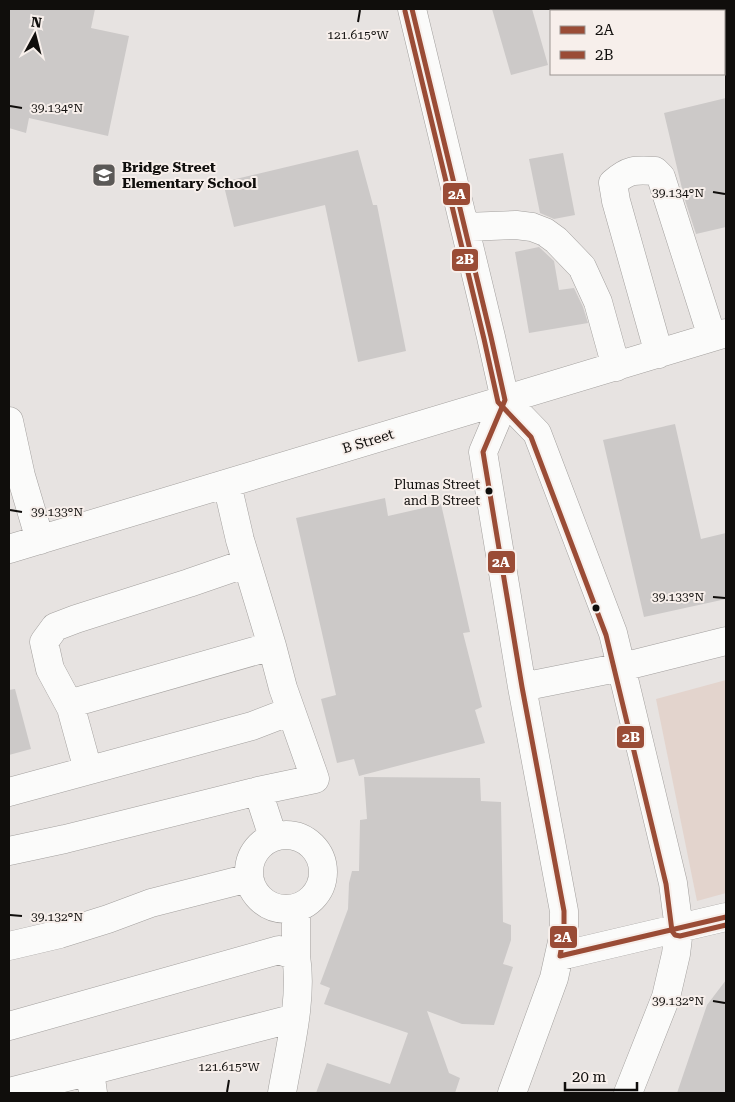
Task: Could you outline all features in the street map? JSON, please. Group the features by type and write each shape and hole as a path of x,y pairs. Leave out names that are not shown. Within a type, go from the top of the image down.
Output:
{"street":[{"path":"412,9 505,400 537,433 613,633 673,884 679,929 676,954 666,997 628,1093"},
{"path":"659,354 616,201 613,183 623,174 638,170 655,171 661,177 719,335"},
{"path":"465,227 516,224 532,226 546,232 556,240 582,267 598,302 616,366"},
{"name":"B Street","path":"9,549 719,335"},
{"path":"505,400 483,452 522,687 564,911 564,933 560,956 512,1093"},
{"path":"9,422 21,476 40,540"},
{"path":"9,851 315,779 283,688 247,563 227,484"},
{"path":"88,770 71,708 50,669 44,642 54,627 76,618 247,563"},
{"path":"522,687 622,667 726,641"},
{"path":"71,708 79,701 272,646"},
{"path":"9,792 252,726 290,711"},
{"path":"258,791 274,837"},
{"path":"285,835 297,836 303,839 316,850 322,861 324,873 322,885 307,904 296,909 284,910 271,907 261,900 253,890 249,878 249,865 254,853 262,843 274,837 285,835"},
{"path":"9,946 60,934 151,903 249,878"},
{"path":"282,1093 295,1018 298,971 296,956 296,909"},
{"path":"560,956 726,917"},
{"path":"9,1026 279,950 296,956"},
{"path":"9,1092 92,1082 295,1018"}],"shaded area":[{"path":"726,680 726,893 697,901 656,699"}],"building":[{"path":"9,9 95,9 91,28 129,36 108,136 29,118 26,133 9,128"},
{"path":"492,9 532,9 548,65 511,75"},
{"path":"726,98 726,227 696,234 684,197 664,113"},
{"path":"358,150 373,205 377,205 406,351 358,362 325,205 234,227 223,182"},
{"path":"563,153 575,215 554,219 540,213 529,159"},
{"path":"539,247 554,261 559,290 574,288 588,323 529,333 515,252"},
{"path":"675,424 701,539 726,533 726,599 644,617 603,440"},
{"path":"385,498 388,516 441,504 470,632 463,633 482,707 475,710 485,743 359,776 354,759 337,763 321,699 336,695 296,518"},
{"path":"15,689 31,749 9,755 9,690"},
{"path":"364,777 480,778 481,801 501,802 503,922 511,925 511,940 503,964 513,967 494,1025 462,1024 427,1011 449,1073 460,1078 455,1093 316,1093 327,1063 390,1084 408,1033 324,1004 330,988 320,984 348,909 349,883 352,871 359,871 360,820 367,819"},
{"path":"726,980 726,1093 677,1093 707,1005"}],"transit line":[{"name":"2A","path":"412,9 505,400 483,452 522,687 564,911 564,933 560,956 726,917"},
{"name":"2B","path":"405,11 498,402 531,437 606,635 666,884 672,931 675,935 680,936 726,925"}],"place":[{"name":"Bridge Street Elementary School","path":"104,175"},
{"name":"Plumas Street and B Street","path":"489,491"}]}
